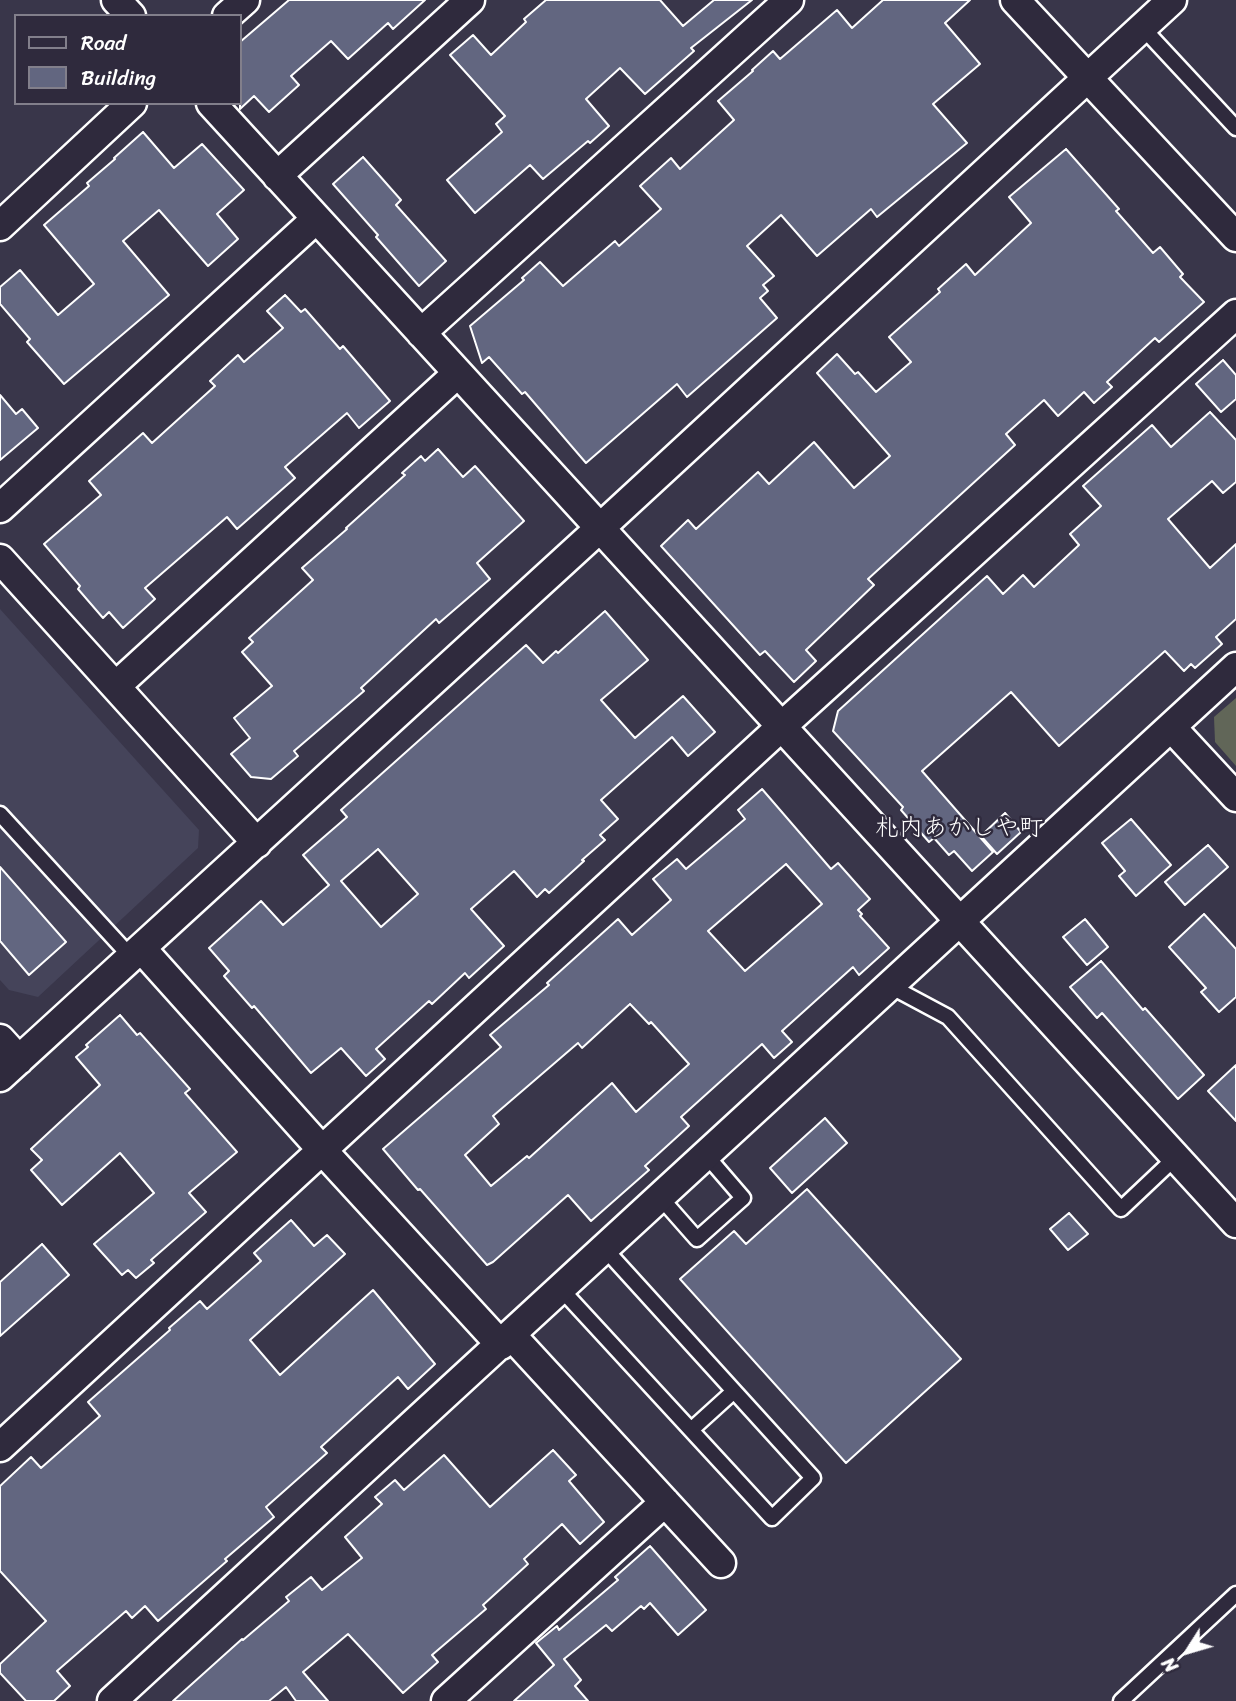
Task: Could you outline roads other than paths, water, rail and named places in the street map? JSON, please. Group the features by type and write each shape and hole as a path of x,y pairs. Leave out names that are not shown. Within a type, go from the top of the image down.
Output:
{"street":[{"path":"116,0 129,14"},
{"path":"229,14 244,0"},
{"path":"277,176 470,0"},
{"path":"421,333 789,0"},
{"path":"1015,0 1236,237"},
{"path":"0,1039 9,1069 1172,0"},
{"path":"0,226 130,105"},
{"path":"213,105 1236,1223"},
{"path":"0,508 316,219"},
{"path":"0,1447 782,726 1236,314"},
{"path":"116,686 458,373"},
{"path":"0,559 257,843"},
{"path":"112,1701 1236,667"},
{"path":"1171,727 1236,797"},
{"path":"136,953 721,1563"},
{"path":"446,1701 665,1502"}],"lane":[{"path":"1142,27 1236,128"},
{"path":"0,814 136,953"},
{"path":"890,986 948,1017 1121,1209 1176,1157"},
{"path":"660,1197 697,1239 743,1198 706,1155"},
{"path":"561,1289 772,1518 813,1478 605,1249"},
{"path":"691,1430 734,1391"},
{"path":"1121,1701 1236,1594"}],"district":[{"name":"札内あかしや町","path":"959,829"}]}
